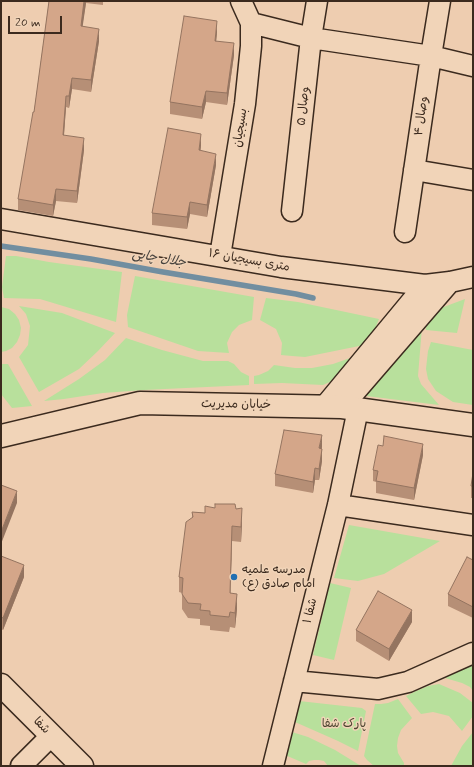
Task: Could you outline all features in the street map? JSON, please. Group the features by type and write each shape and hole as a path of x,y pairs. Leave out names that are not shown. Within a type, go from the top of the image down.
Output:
{"street":[{"name":"بسیجیان","path":"220,256 245,104 251,46 251,23 241,1"},
{"name":"وصال ۵","path":"292,211 311,38 317,1"},
{"name":"وصال ۴","path":"405,232 440,1"},
{"path":"251,23 311,38 431,56 473,66"},
{"path":"414,170 473,180"},
{"name":"۱۶ متری بسیجیان","path":"1,219 281,267 425,285 473,277"},
{"path":"341,408 450,282"},
{"path":"341,408 425,285"},
{"name":"خیابان مدیریت","path":"1,436 140,403 341,408 473,425"},
{"name":"شفا ۱","path":"273,766 338,505 341,408"},
{"path":"338,505 473,525"},
{"path":"294,681 378,689 408,682 473,653"},
{"name":"شفا","path":"1,685 82,766"},
{"path":"21,766 51,736"}],"green space":[{"path":"6,256 16,256 122,272 116,322 40,299 4,298 2,287"},
{"path":"135,276 254,297 252,320 239,325 232,332 227,343 229,353 198,351 128,327 127,315"},
{"path":"266,298 298,302 379,319 369,344 305,357 281,355 282,343 276,329 260,320"},
{"path":"465,299 457,333 426,330 425,324 429,322 432,316 441,308"},
{"path":"19,306 62,313 115,333 79,369 39,392 19,357 28,345 30,326 26,314"},
{"path":"1,307 9,309 15,314 19,320 21,328 17,342 12,348 1,352"},
{"path":"422,327 418,376 421,384 439,405 358,395"},
{"path":"126,338 203,361 228,361 234,364 241,372 249,376 249,385 103,393 44,401 79,379 105,360"},
{"path":"431,342 473,350 473,405 453,402 436,391 428,379 426,369 428,351"},
{"path":"353,357 341,377 323,385 282,383 254,384 254,376 268,371 274,365 295,368 312,368 333,364"},
{"path":"1,364 8,364 32,406 12,408 1,394"},
{"path":"349,525 440,541 384,574 358,581 334,578"},
{"path":"330,583 351,588 334,660 313,655"},
{"path":"473,663 473,691 470,687 462,683 445,678 446,675"},
{"path":"439,684 460,693 473,703 473,716 462,731 449,716 433,712 421,714 406,696 428,686"},
{"name":"پارک شفا","path":"398,699 412,718 401,730 398,738 398,753 404,763 404,766 374,766 364,756 375,704 388,703"},
{"name":"پارک شفا","path":"299,701 362,708 366,711 358,751 295,722"},
{"name":"پارک شفا","path":"292,732 308,737 335,750 361,766 328,766 324,761 319,760 309,761 306,764 285,755"},
{"path":"473,732 473,766 451,766 462,746"}],"building":[{"path":"49,1 84,1 81,26 99,29 91,80 72,78 69,96 66,96 63,135 84,138 77,191 56,189 53,205 18,199 34,112"},
{"path":"184,16 217,21 215,41 234,43 227,93 206,91 202,107 170,102"},
{"path":"168,128 201,134 199,150 216,154 207,205 190,202 187,217 152,213"},
{"path":"284,430 322,435 319,448 322,449 319,469 315,468 313,482 275,474"},
{"path":"384,436 423,444 414,488 376,481 378,471 373,470 378,445 383,446"},
{"path":"473,473 473,486 471,486"},
{"path":"1,485 17,491 1,532"},
{"path":"215,504 235,504 236,509 242,508 241,527 232,526 230,593 237,594 235,613 230,612 229,617 210,615 210,611 200,610 201,604 188,603 182,594 183,578 179,577 186,522 193,517 192,512 205,513 205,506 215,508"},
{"path":"1,556 24,565 3,618 1,617"},
{"path":"467,557 473,560 473,607 448,594"},
{"path":"378,591 412,610 389,649 356,630"}],"waterway":[{"name":"جلال چایی","path":"1,246 91,259 313,298"}],"place":[{"name":"مدرسه علمیه امام صادق (ع)","path":"234,577"}]}
